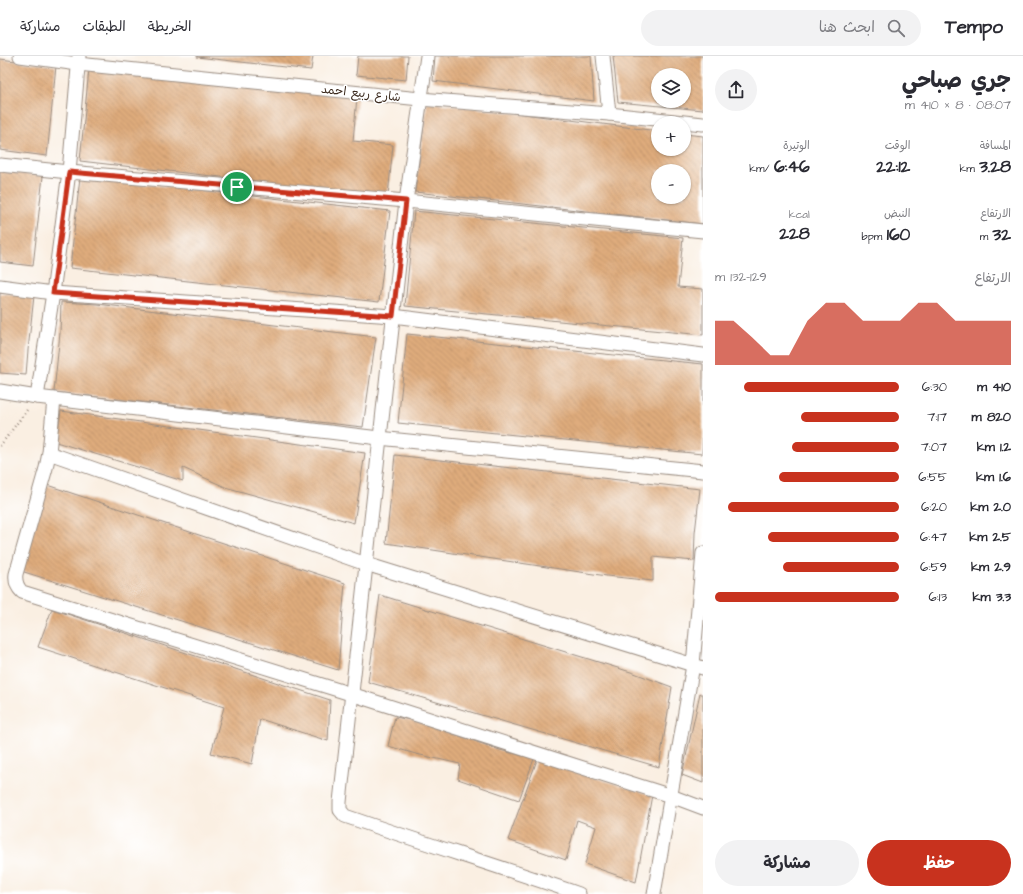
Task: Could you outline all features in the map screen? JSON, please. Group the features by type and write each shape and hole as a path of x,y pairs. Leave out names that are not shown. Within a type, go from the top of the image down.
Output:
{"street":[{"name":"شارع ربيع احمد","path":"20,56 78,60 420,99 609,114 703,124"},
{"path":"427,56 406,201 351,694 340,810 345,816 579,894"},
{"path":"603,56 609,114"},
{"path":"37,397 69,172 78,60"},
{"path":"0,165 406,201 703,231"},
{"path":"0,286 53,293 393,316 703,355"},
{"path":"0,391 37,397 379,438 703,471"},
{"path":"54,399 49,453 46,468 16,574 18,589 22,592 351,694 671,796 703,808"},
{"path":"49,453 366,564 698,666"},
{"path":"654,894 671,796 698,666 703,553"}],"path":[{"path":"0,446 37,397"}],"building":[{"path":"197,56 313,56 311,70"},
{"path":"358,56 408,56 406,80 356,75"},
{"path":"435,56 591,56 594,101 433,81"},
{"path":"613,56 703,56 703,110 682,108 691,108 691,68 651,68 651,105 618,102"},
{"path":"0,59 56,66 47,156 0,150"},
{"path":"89,69 357,97 353,141 393,145 388,196 80,161"},
{"path":"427,102 651,130 651,156 691,156 691,135 703,136 703,224 415,192"},
{"path":"0,171 43,176 33,266 0,262"},
{"path":"80,177 390,211 379,302 70,268"},
{"path":"414,211 683,238 678,287 703,289 703,335 405,306"},
{"path":"0,293 34,296 26,375 0,373"},
{"path":"61,302 97,304 376,337 363,427 54,392 60,333"},
{"path":"407,334 703,364 702,454 398,423"},
{"path":"61,411 365,453 354,523 225,487 183,468 183,481 56,442"},
{"path":"395,455 700,489 695,533 694,561 653,557 653,581 607,576 386,543"},
{"path":"47,485 345,583 338,670 21,571"},
{"path":"380,595 634,673 672,687 659,767 368,682"},
{"path":"52,609 330,700 328,741 260,719 252,764 211,753 224,707 38,647"},
{"path":"700,693 703,695 703,783 682,775"},
{"path":"395,717 417,721 500,750 534,759 519,800 458,779 460,764 388,746"},
{"path":"537,760 652,795 636,882 585,864 596,827 577,820 566,860 508,840"}],"route":[{"path":"69,172 237,187 406,201 393,316 53,293 69,172"}]}
